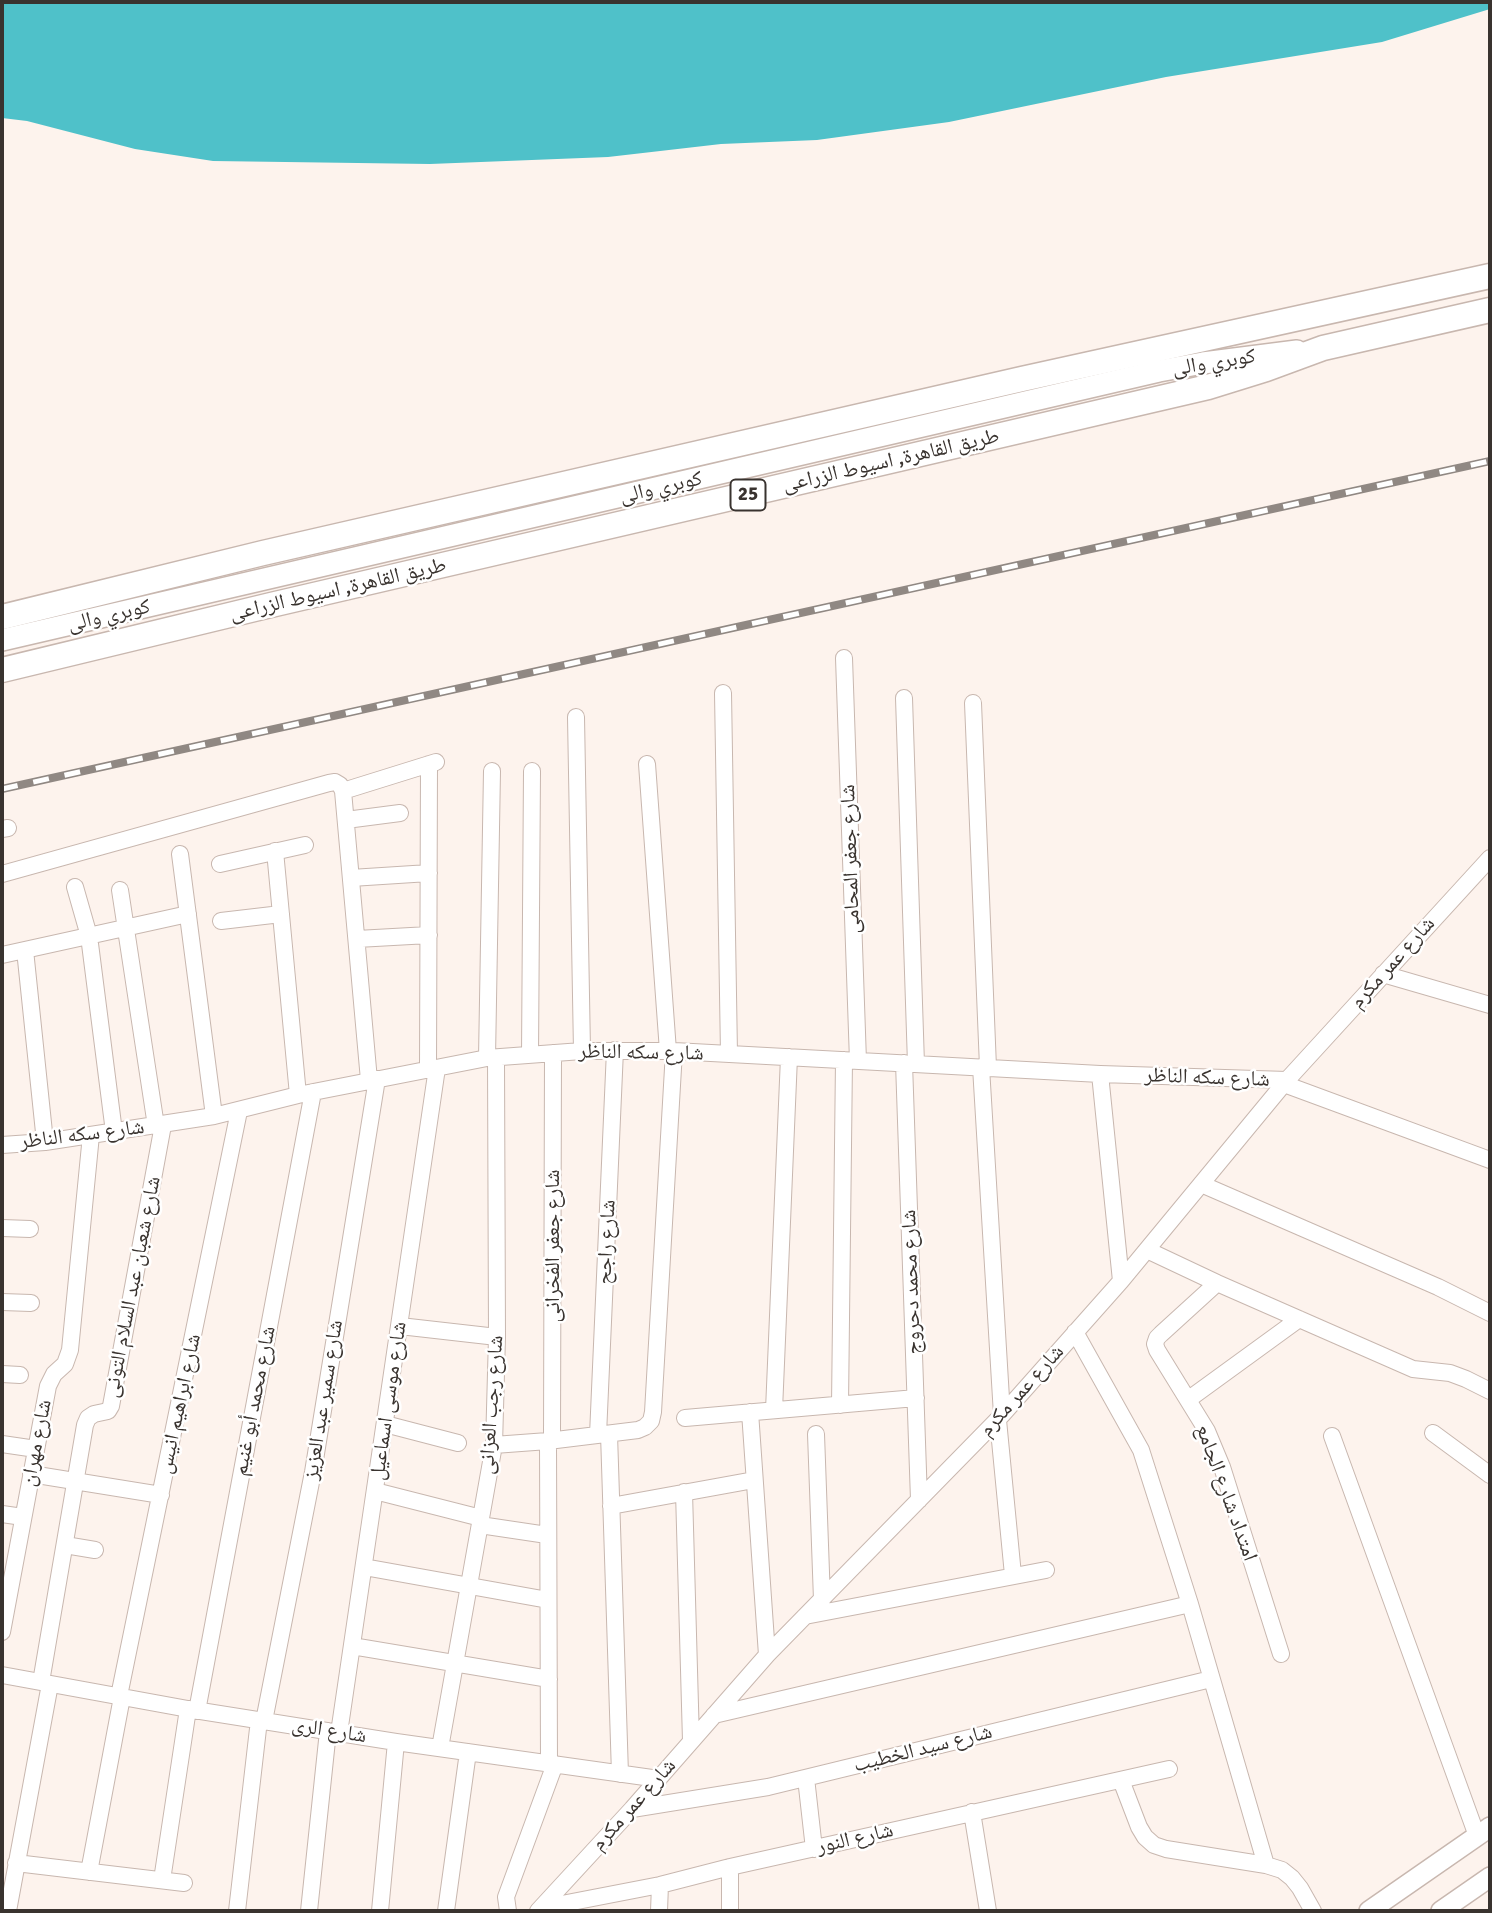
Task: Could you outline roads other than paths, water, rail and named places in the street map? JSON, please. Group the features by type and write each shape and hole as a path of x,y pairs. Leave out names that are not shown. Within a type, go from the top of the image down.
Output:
{"highway":[{"path":"2,617 374,527 1022,379 1490,276"},
{"name":"طريق القاهرة, اسيوط الزراعى","path":"2,670 1208,387 1323,348 1490,310"}],"main road":[{"name":"كوبري والى","path":"2,640 1159,371 1323,348"},
{"name":"كوبري والى","path":"2,627 105,603 374,527"}],"street":[{"name":"شارع جعفر المحامى","path":"840,1405 851,1061 844,658"},
{"path":"723,693 729,1054"},
{"name":"شارع محمد دحروج","path":"904,698 919,1500"},
{"path":"973,702 984,1067 1000,1418 1013,1575"},
{"path":"576,717 582,1051"},
{"name":"شارع موسى اسماعيل","path":"309,1911 333,1732 352,1646 400,1326 433,1069 429,873 433,763 343,790"},
{"path":"494,1445 638,1430 651,1420 653,1412 671,1051 647,764"},
{"name":"شارع رجب العزانى","path":"440,1748 494,1445 497,1337 492,1058 492,771"},
{"path":"530,1055 532,771"},
{"path":"2,874 328,783 335,782 343,790"},
{"name":"شارع سمير عبد العزيز","path":"237,1911 262,1721 313,1472 373,1079 356,939 343,790"},
{"path":"346,820 400,813"},
{"path":"220,864 305,845"},
{"name":"شارع محمد أبو غنيم","path":"162,1880 306,1093 275,851"},
{"path":"180,854 214,1116"},
{"name":"شارع عمر مكرم","path":"539,1910 659,1779 767,1655 1000,1418 1121,1281 1286,1082 1490,858"},
{"path":"351,878 429,873"},
{"path":"75,887 89,936 114,1132"},
{"path":"120,890 160,1125"},
{"path":"2,955 188,914"},
{"path":"221,921 281,914"},
{"path":"356,939 429,935"},
{"path":"25,950 45,1142"},
{"path":"1382,974 1490,1006"},
{"name":"شارع سكه الناظر","path":"2,1145 45,1142 214,1116 373,1079 492,1058 615,1050 1286,1082 1490,1160"},
{"name":"شارع راجح","path":"615,1050 604,1434 611,1506 620,1773"},
{"name":"شارع جعفر الفخرانى","path":"552,1764 547,1535 553,1053"},
{"path":"774,1410 789,1057"},
{"path":"1100,1074 1121,1281"},
{"name":"شارع ابراهيم انيس","path":"89,1872 121,1697 239,1111"},
{"name":"شارع شعبان عبد السلام التونى","path":"8,1911 85,1425 88,1418 108,1411 111,1406 160,1125"},
{"name":"شارع مهران","path":"2,1632 7,1574 23,1517 48,1386 54,1374 65,1364 70,1350 91,1135"},
{"path":"1201,1184 1438,1287 1490,1313"},
{"path":"2,1228 30,1230"},
{"path":"1147,1250 1413,1369 1450,1373 1490,1391"},
{"name":"امتداد شارع الجامع","path":"1217,1283 1161,1334 1155,1344 1207,1431 1222,1467 1281,1654"},
{"path":"2,1302 31,1303"},
{"path":"1189,1399 1299,1319"},
{"path":"400,1326 497,1337"},
{"path":"1075,1332 1141,1450 1190,1604 1266,1865"},
{"path":"2,1374 20,1375"},
{"path":"685,1418 916,1398"},
{"path":"750,1412 767,1655"},
{"path":"385,1424 458,1443"},
{"path":"1433,1433 1490,1475"},
{"path":"816,1434 822,1600"},
{"path":"1332,1436 1483,1832 1369,1911"},
{"path":"2,1444 36,1449"},
{"path":"31,1474 161,1495"},
{"path":"611,1506 754,1480"},
{"path":"375,1491 480,1521 547,1535"},
{"path":"684,1492 691,1741"},
{"path":"2,1514 23,1517"},
{"path":"65,1545 95,1550"},
{"path":"364,1567 548,1600"},
{"path":"805,1616 1046,1570"},
{"path":"714,1715 1190,1604"},
{"path":"352,1646 549,1679"},
{"name":"شارع الرى","path":"2,1675 262,1721 659,1779"},
{"name":"شارع سيد الخطيب","path":"632,1808 737,1793 806,1778 1211,1679"},
{"path":"380,1911 396,1742"},
{"path":"446,1911 468,1752"},
{"path":"508,1911 506,1897 552,1764"},
{"name":"شارع النور","path":"539,1910 591,1905 730,1867 1169,1769"},
{"path":"806,1778 814,1849"},
{"path":"1121,1780 1139,1827 1154,1845 1282,1870 1300,1888 1313,1911"},
{"path":"972,1812 988,1911"},
{"path":"16,1863 184,1883"},
{"path":"730,1867 730,1911"},
{"path":"1441,1911 1490,1877"},
{"path":"659,1911 660,1885"}],"water":[{"path":"2,2 1490,2 1490,9 1382,42 1166,77 949,122 817,140 721,144 608,157 430,164 213,161 135,149 27,121 2,118"}],"railway":[{"path":"2,789 1490,461"}]}
